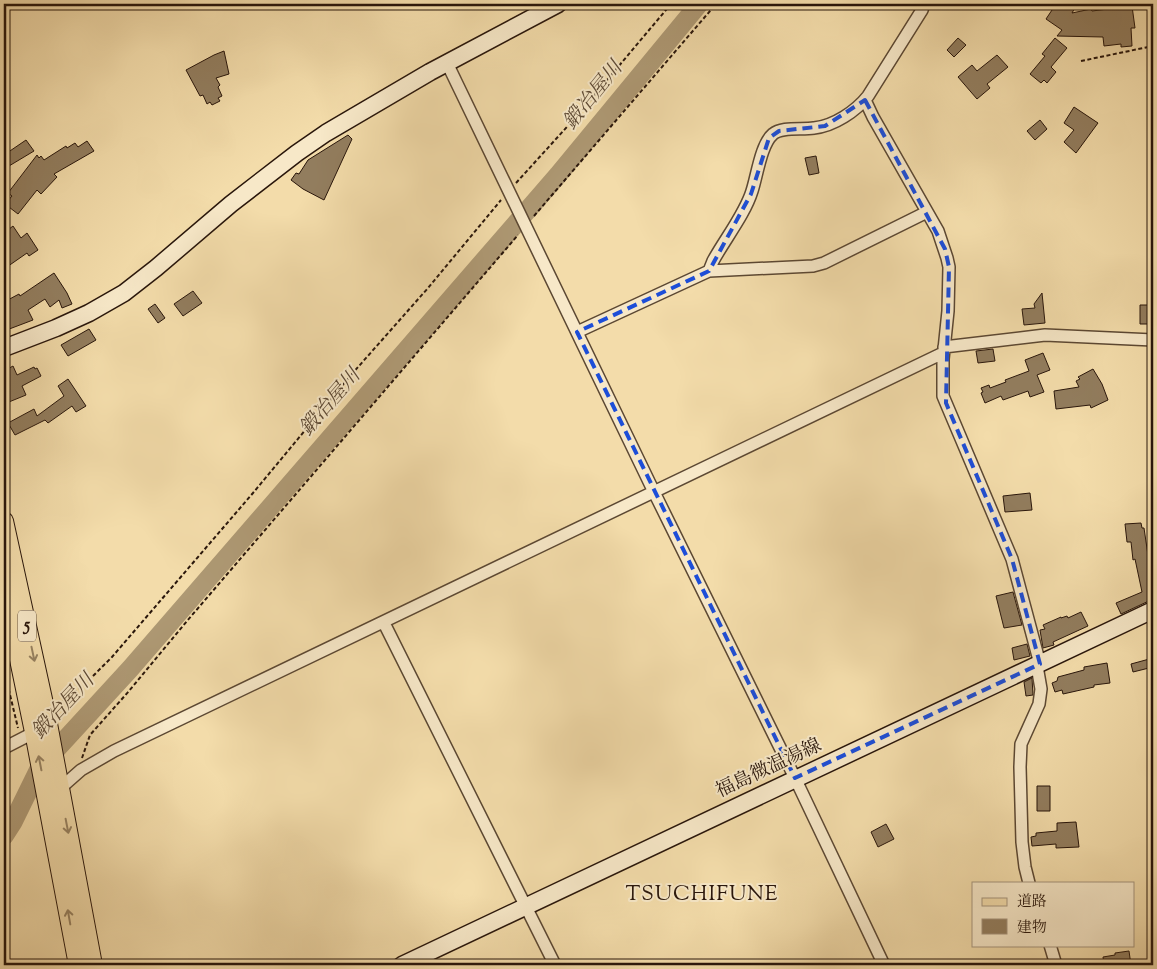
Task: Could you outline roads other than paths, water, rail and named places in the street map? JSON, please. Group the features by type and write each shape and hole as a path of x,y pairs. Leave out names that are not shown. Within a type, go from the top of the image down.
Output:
{"main road":[{"path":"4,348 89,313 124,293 231,204 297,153 343,123 558,4"},
{"name":"5","path":"4,521 38,730"},
{"name":"5","path":"4,587 93,965"},
{"name":"福島微温湯線","path":"402,965 1153,610"},
{"name":"5","path":"52,789 78,965"}],"street":[{"path":"709,271 751,194 769,138 779,131 825,126 844,116 865,100 924,4"},
{"path":"447,64 795,778 884,965"},
{"path":"865,100 941,239 949,267 942,389 946,403 1012,559 1039,665 1039,704 1022,744 1020,767 1022,842 1025,867 1030,882"},
{"path":"577,332 709,271 817,265 838,257 927,212"},
{"path":"52,789 114,752 944,350 1045,335 1153,340"},
{"path":"384,622 555,965"},
{"path":"4,748 38,730"},
{"path":"1050,946 1056,965"}],"waterway":[{"name":"鍛冶屋川","path":"4,836 13,822 40,767 130,669 558,175 699,4"}],"district":[{"name":"TSUCHIFUNE","path":"702,895"}]}
